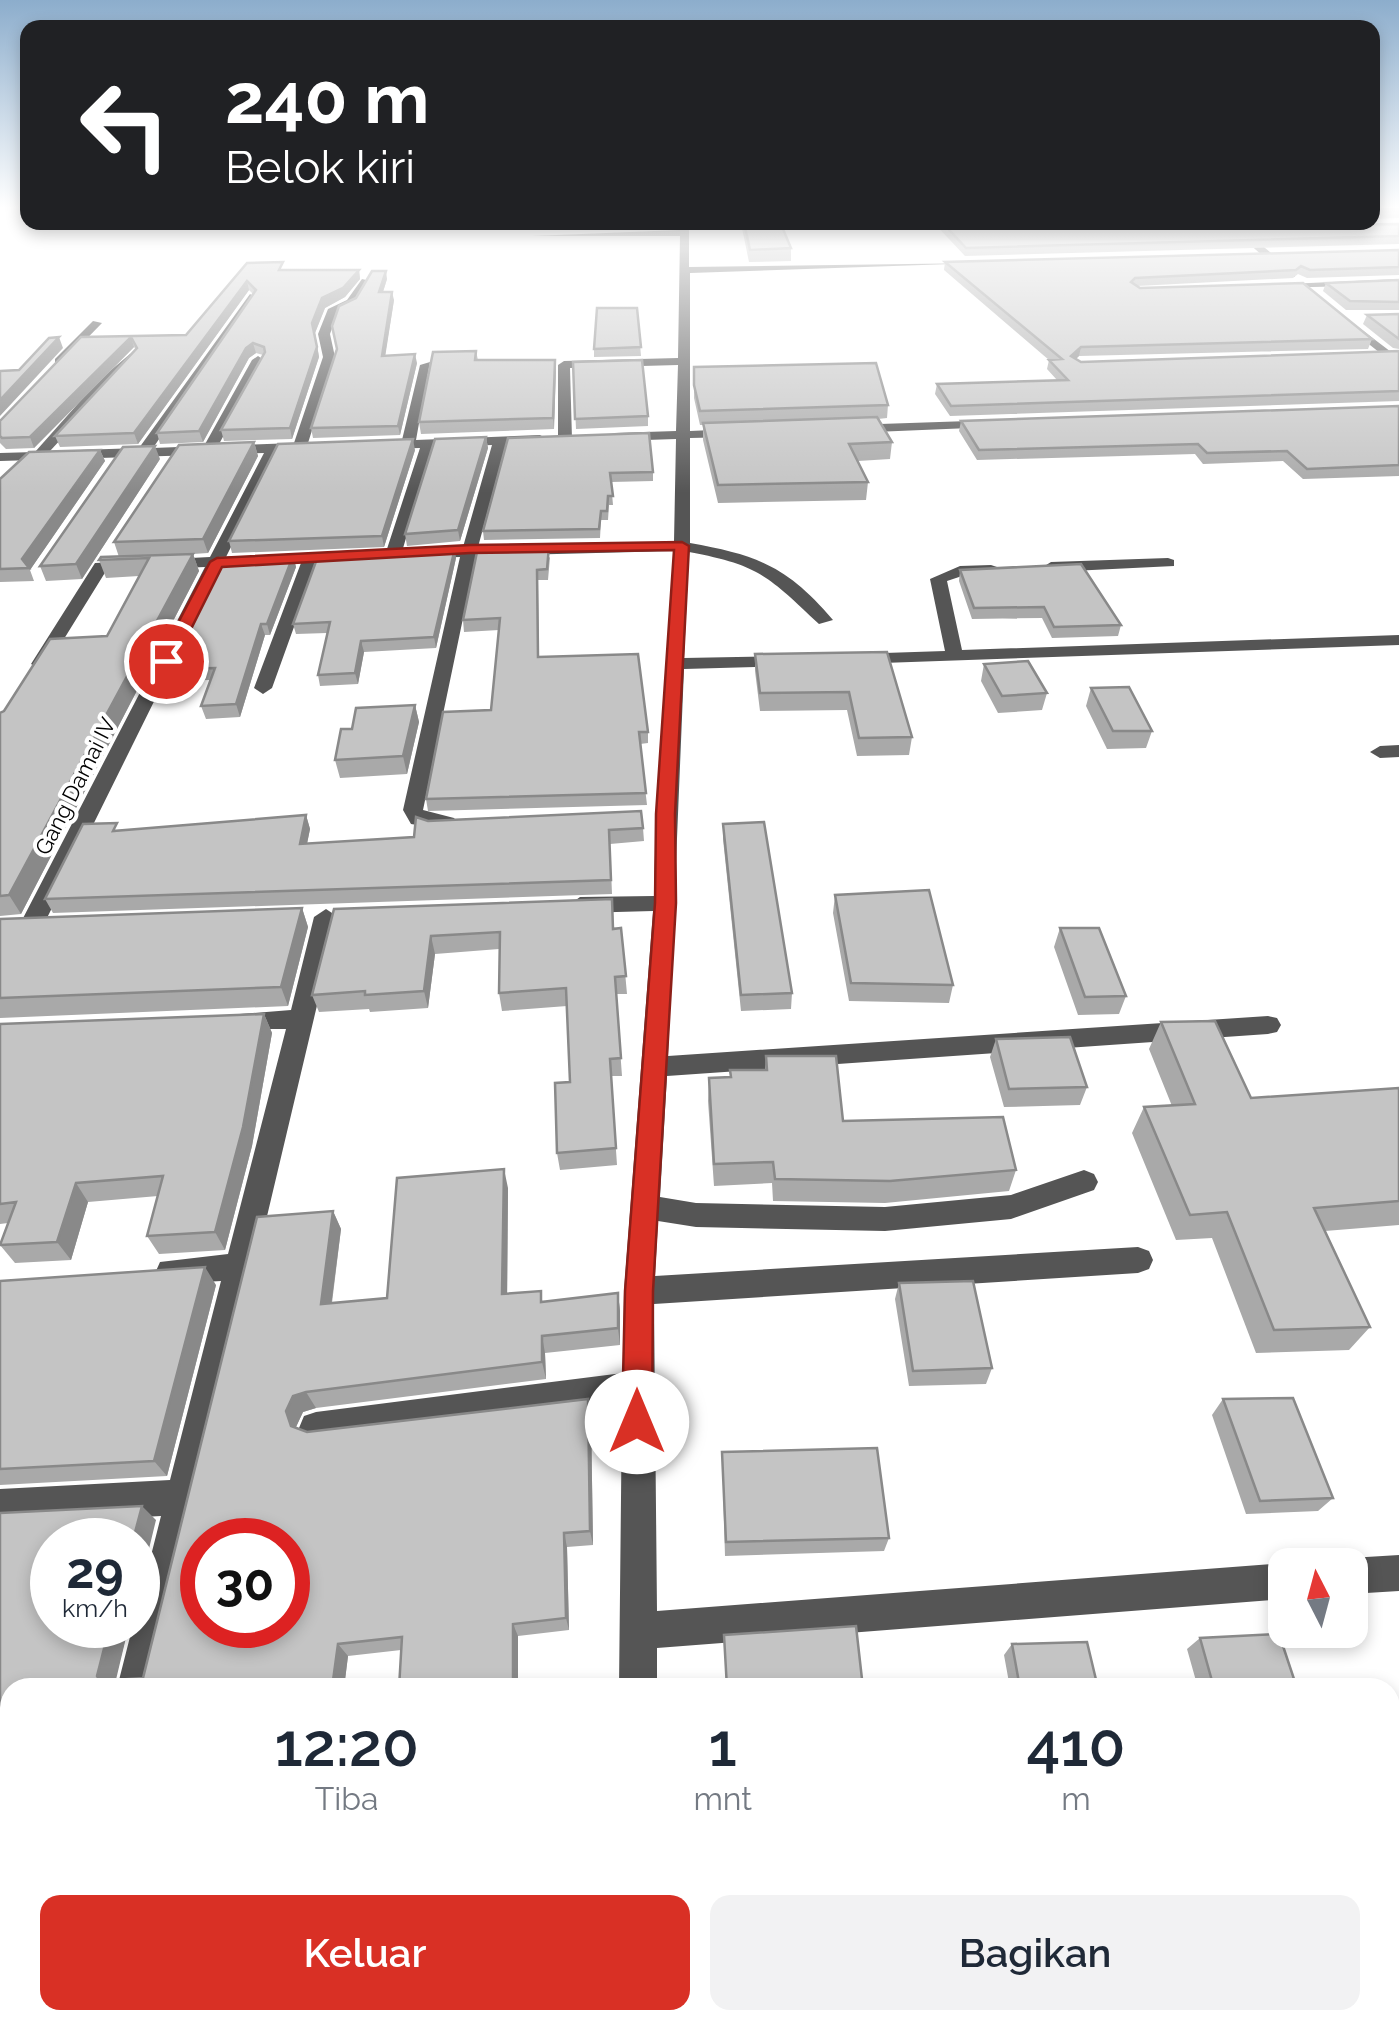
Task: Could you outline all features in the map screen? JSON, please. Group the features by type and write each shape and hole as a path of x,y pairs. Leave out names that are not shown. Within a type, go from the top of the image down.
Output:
{"street":[{"path":"143,452 245,304"},
{"path":"300,448 329,357 324,334 333,308 346,304"},
{"path":"638,1678 639,1291 665,903 656,814 675,664 682,546 676,361 682,304"},
{"path":"1329,306 1395,358"},
{"path":"1342,318 1361,317"},
{"path":"46,376 97,324"},
{"path":"17,471 134,354"},
{"path":"1369,356 1395,358"},
{"path":"210,450 258,360"},
{"path":"565,439 564,365 676,361"},
{"path":"408,444 426,365"},
{"path":"840,429 1020,422"},
{"path":"604,438 760,432"},
{"path":"354,446 584,438"},
{"path":"470,822 431,824 418,819 413,810 470,549 500,441"},
{"path":"377,556 428,443"},
{"path":"0,457 143,452 171,458 210,450 318,447"},
{"name":"Gang Damai IV","path":"33,925 273,448"},
{"path":"112,468 122,453"},
{"path":"30,679 106,558 217,562 470,549 682,546 746,558 779,577 825,620"},
{"path":"263,688 311,559"},
{"path":"955,656 938,579 960,571 1168,563"},
{"path":"835,660 1399,640"},
{"path":"675,664 815,660"},
{"path":"563,906 665,903"},
{"path":"138,1678 325,917"},
{"path":"207,1023 301,1019"},
{"path":"654,1067 1268,1025"},
{"path":"644,1207 696,1215 885,1219 1011,1207 1084,1182"},
{"path":"639,1291 1138,1260"},
{"path":"148,1272 241,1266"},
{"path":"316,1428 637,1387"},
{"path":"0,1508 183,1497"},
{"path":"1368,1575 1399,1572"},
{"path":"638,1631 1268,1582"}],"building":[{"path":"213,304 230,304 134,433 55,436 137,348 131,337 30,437 0,436 0,421 81,337 186,335"},
{"path":"247,304 320,304 312,323 317,347 290,428 221,430 265,352 264,347 253,343 246,348 199,431 157,433"},
{"path":"390,304 382,356 415,354 398,426 311,428 337,349 332,326 339,306"},
{"path":"995,304 1328,304 1372,339 1081,347 1071,356 1081,362 1399,351 1399,391 951,406 937,384 1068,380 1049,360 1062,359"},
{"path":"597,308 637,308 641,347 594,349"},
{"path":"1399,314 1399,339 1367,315"},
{"path":"59,337 0,400 0,371 19,370 49,338"},
{"path":"476,351 475,360 555,360 553,418 419,422 433,352"},
{"path":"642,360 648,416 575,419 573,362"},
{"path":"876,363 888,405 700,411 694,385 694,367"},
{"path":"1399,406 1399,465 1307,469 1287,451 1207,453 1198,444 979,450 961,421"},
{"path":"877,417 892,442 849,444 868,482 718,485 703,423"},
{"path":"649,433 653,472 610,473 613,496 608,496 607,511 601,511 599,529 483,531 508,438"},
{"path":"486,437 458,530 405,534 435,439"},
{"path":"413,439 382,536 229,541 278,444"},
{"path":"254,442 203,539 114,542 179,445"},
{"path":"155,446 76,564 40,566 123,447"},
{"path":"100,450 22,559 29,568 0,569 0,479 29,452"},
{"path":"549,546 547,569 537,570 538,657 638,654 648,732 639,732 646,793 426,799 443,712 491,710 500,618 463,620 478,547"},
{"path":"455,548 434,637 361,641 355,673 318,675 330,622 293,624 318,556"},
{"path":"193,554 9,895 0,896 0,713 50,639 107,636 149,558 99,560 101,557"},
{"path":"293,556 267,624 261,624 236,704 201,706 215,668 164,669 220,558"},
{"path":"1081,564 1121,625 1054,627 1044,607 974,608 960,570"},
{"path":"887,652 912,737 859,738 849,692 760,693 755,654"},
{"path":"1028,661 1047,693 1002,696 984,664"},
{"path":"1129,687 1152,731 1113,731 1091,688"},
{"path":"415,705 403,756 335,760 341,729 352,729 356,708"},
{"path":"641,811 643,828 609,830 611,880 45,899 83,824 117,823 113,831 306,815 300,844 414,837 416,817 428,821"},
{"path":"764,822 792,993 741,995 723,824"},
{"path":"929,890 953,985 851,983 835,895"},
{"path":"612,899 613,929 621,928 626,976 615,977 621,1058 610,1059 616,1148 557,1153 555,1083 570,1082 566,988 499,993 500,932 431,936 424,991 312,995 334,909"},
{"path":"302,908 281,987 0,998 0,919"},
{"path":"1060,928 1099,928 1126,996 1085,997"},
{"path":"264,1014 243,1127 215,1232 147,1236 163,1176 76,1183 57,1242 0,1245 16,1202 0,1204 0,1024"},
{"path":"1215,1021 1251,1098 1399,1088 1399,1201 1314,1208 1370,1327 1274,1330 1227,1212 1190,1215 1144,1107 1195,1104 1161,1022"},
{"path":"1070,1037 1087,1087 1009,1089 996,1039"},
{"path":"766,1056 836,1056 843,1121 1003,1117 1016,1170 890,1181 775,1179 773,1162 714,1164 709,1078 731,1077 730,1070 767,1070"},
{"path":"504,1169 502,1294 541,1291 541,1302 618,1293 618,1328 542,1336 542,1362 306,1392 293,1396 286,1411 291,1426 307,1432 588,1399 590,1531 564,1533 566,1618 513,1624 513,1678 400,1678 402,1637 338,1644 333,1678 143,1678 150,1648 160,1648 160,1609 180,1528 180,1648 310,1648 310,1518 183,1518 257,1217 333,1211 321,1304 387,1298 397,1178"},
{"path":"205,1267 154,1461 0,1469 0,1281"},
{"path":"973,1281 992,1368 913,1371 899,1283"},
{"path":"1293,1398 1333,1498 1260,1501 1223,1399"},
{"path":"877,1448 889,1538 726,1542 722,1452"},
{"path":"142,1506 139,1518 30,1518 30,1648 104,1648 98,1678 0,1678 0,1513"},
{"path":"856,1626 862,1678 726,1678 724,1635"},
{"path":"1268,1635 1268,1648 1284,1648 1294,1678 1211,1678 1200,1638"},
{"path":"1087,1642 1096,1678 1018,1678 1012,1644"}],"route":[{"path":"166,661 217,562 394,556 470,549 682,546 666,814 665,903 639,1291 637,1422"}]}
